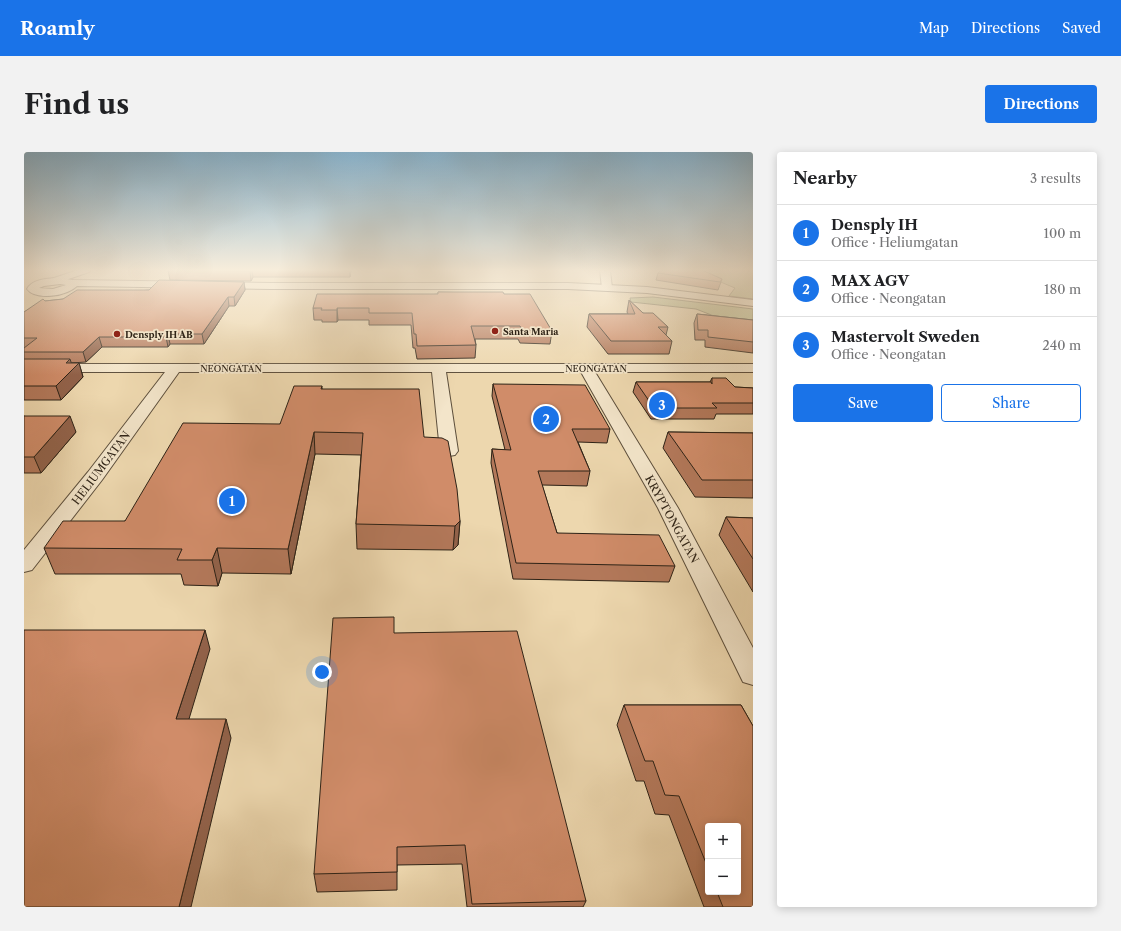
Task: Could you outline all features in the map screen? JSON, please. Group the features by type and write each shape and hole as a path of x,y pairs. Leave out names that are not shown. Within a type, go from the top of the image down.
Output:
{"street":[{"name":"NEONGATAN","path":"24,368 753,368"},
{"name":"HELIUMGATAN","path":"24,565 95,476 175,368"},
{"path":"438,368 449,451"},
{"name":"KRYPTONGATAN","path":"586,368 668,508 753,674"}],"green space":[{"path":"661,305 722,305 753,309 753,322 714,316 696,309"}],"building":[{"name":"Densply IH AB","path":"34,305 222,305 202,334 168,334 166,337 99,337 83,352 24,352 24,348 37,338 24,338 24,312"},
{"path":"314,305 537,305 552,331 522,330 520,326 471,326 476,345 417,346 412,313 369,313 369,308 337,308 337,310 321,310 322,308 313,308"},
{"path":"631,305 635,305 643,313 653,313 668,327 658,327 672,341 611,341 589,314 635,314"},
{"path":"697,314 753,320 753,342 708,337 708,330 698,330"},
{"path":"24,359 70,359 66,363 79,363 56,386 24,386"},
{"path":"712,378 726,378 735,387 753,388 753,403 712,403 717,408 654,408 636,382 711,382 712,384"},
{"path":"493,384 585,385 610,429 572,429 590,471 538,471 557,533 659,535 675,566 516,563 492,449 511,450"},
{"path":"294,386 322,386 321,389 419,389 424,437 442,438 448,441 457,489 460,521 455,526 356,524 363,433 314,432 288,549 217,548 212,560 177,560 182,549 44,548 63,521 125,521 183,423 280,424"},
{"path":"24,416 70,416 34,457 24,457"},
{"path":"668,432 753,433 753,480 702,480"},
{"path":"726,517 753,518 753,559"},
{"path":"394,617 394,633 517,631 586,901 472,904 465,845 397,847 397,872 314,874 333,618"},
{"path":"24,630 205,630 176,719 226,719 179,907 24,907"},
{"path":"624,705 741,705 753,726 753,907 723,907 718,895 741,895 741,823 705,823 705,861 679,796 665,795 653,761 645,761"}],"place":[{"name":"Santa Maria","path":"495,331"},
{"name":"Densply IH AB","path":"117,334"},
{"name":"Mastervolt Sweden","path":"662,405"},
{"name":"MAX AGV","path":"546,419"},
{"name":"Densply IH","path":"232,501"}]}
